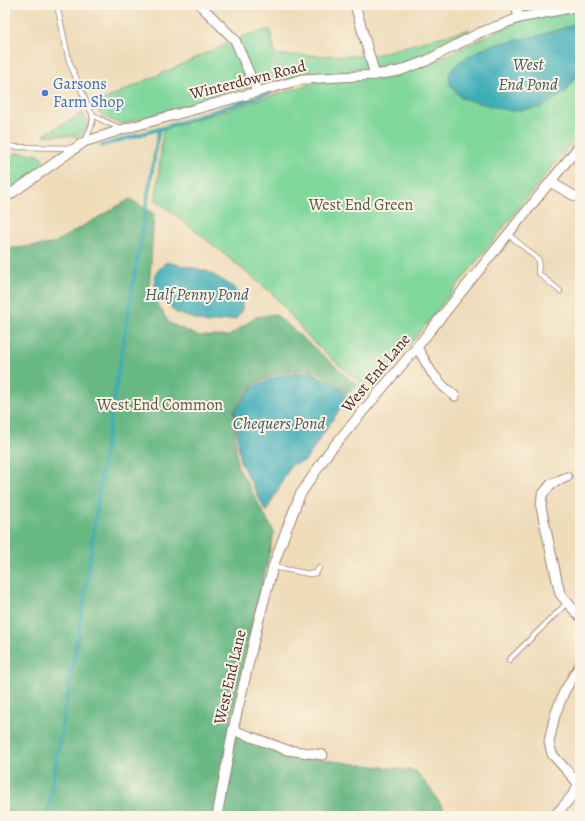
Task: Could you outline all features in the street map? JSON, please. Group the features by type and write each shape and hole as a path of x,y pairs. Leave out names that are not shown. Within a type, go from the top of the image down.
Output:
{"street":[{"path":"202,5 202,7 235,40 257,91"},
{"path":"355,5 375,76"},
{"path":"516,5 518,18"},
{"name":"Winterdown Road","path":"5,198 84,142 124,129 302,79 375,76 400,71 426,61 479,33 518,18 580,6"},
{"name":"West End Lane","path":"217,816 233,730 258,623 273,567 300,495 328,453 417,347 580,144"},
{"path":"550,182 580,199"},
{"path":"417,347 432,373 443,386 455,396"},
{"path":"567,477 551,484 542,495 541,507 560,594 580,617"},
{"path":"554,816 577,789 578,785 552,754 549,742 555,715 564,692 580,665"},
{"path":"233,730 287,750 323,755"}],"lane":[{"path":"57,5 69,61 92,114 91,127 84,142"},
{"path":"92,114 111,125 124,129"},
{"path":"5,144 14,147 74,148"},
{"path":"508,234 539,260 538,273 560,291"},
{"path":"273,567 310,574 316,573 319,568"},
{"path":"509,660 567,603"}],"green space":[{"name":"West End Green","path":"580,10 580,132 371,393 312,341 273,294 156,200 163,130 316,82 427,65 518,21"},
{"path":"270,29 275,55 365,56 374,55 470,29 464,35 432,51 395,66 337,74 309,73 270,84 241,89 123,124 103,115 92,105 244,36"},
{"path":"83,113 87,125 80,136 44,135"},
{"path":"17,153 36,154 41,156 43,161 42,167 5,196 5,159"},
{"name":"West End Common","path":"130,199 154,214 149,290 169,323 198,336 229,336 256,317 275,314 358,386 347,394 321,373 308,369 276,374 253,384 234,410 237,465 274,532 229,731 297,757 416,771 432,791 448,816 5,816 5,249 52,244"}],"water":[{"name":"West End Pond","path":"580,23 580,73 577,74 567,90 540,108 510,111 461,98 450,84 449,73 459,62 488,46 537,36"},
{"name":"Half Penny Pond","path":"166,262 207,271 232,286 242,298 242,310 236,319 207,323 176,313 155,289 155,274"},
{"name":"Chequers Pond","path":"310,371 332,382 348,397 305,461 291,465 266,512 240,461 235,411 253,386 277,376"}],"waterway":[{"path":"101,146 270,93"},
{"path":"47,816 84,599 105,451 159,129"}],"place":[{"name":"Garsons Farm Shop","path":"45,93"}]}
